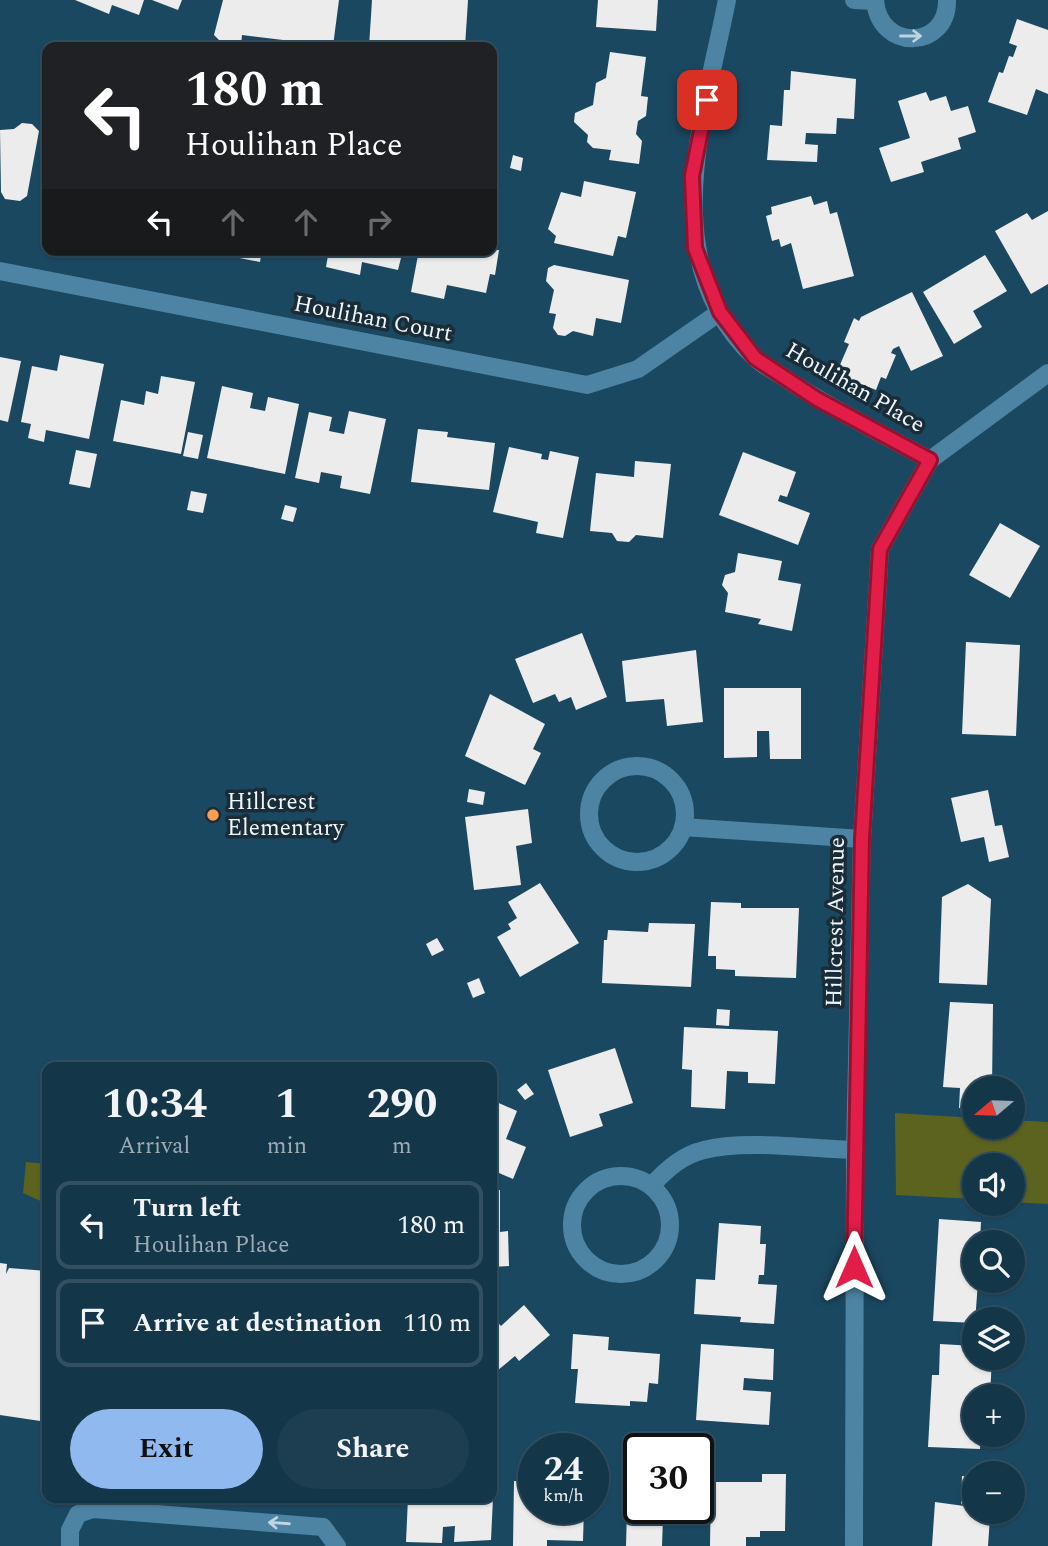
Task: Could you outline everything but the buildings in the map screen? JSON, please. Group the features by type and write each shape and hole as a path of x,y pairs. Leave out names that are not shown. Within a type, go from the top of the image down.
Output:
{"street":[{"name":"Houlihan Place","path":"727,0 692,176 695,248 720,312 755,358 817,399 930,460"},
{"path":"853,0 875,0 882,24 902,38 914,39 936,29 943,20 947,0"},
{"name":"Houlihan Court","path":"0,271 587,385 638,369 720,312"},
{"name":"Hillcrest Avenue","path":"854,1546 855,1150 862,839 880,549 930,460 1048,373"},
{"path":"634,766 649,768 663,774 678,790 685,812 683,827 677,842 665,854 650,861 633,863 617,858 603,849 594,835 589,819 590,802 607,777 634,766"},
{"path":"683,827 862,839"},
{"path":"651,1186 670,1166 703,1150 732,1146 855,1150"},
{"path":"621,1175 637,1178 651,1186 663,1198 670,1213 671,1230 667,1246 657,1260 644,1269 629,1274 612,1274 596,1268 584,1258 575,1244 573,1212 580,1197 598,1182 621,1175"},
{"path":"70,1546 70,1530 78,1514 93,1509 323,1527 337,1546"}],"green space":[{"path":"895,1113 962,1117 962,1139 1026,1139 1026,1121 1048,1122 1048,1204 1025,1203 1025,1153 962,1153 962,1198 896,1195"},
{"path":"26,1162 42,1164 42,1202 23,1193"}],"place":[{"name":"Hillcrest Elementary","path":"213,815"}],"route":[{"path":"707,100 692,176 695,248 720,312 755,358 817,399 930,460 880,549 862,839 854,1267"}]}
